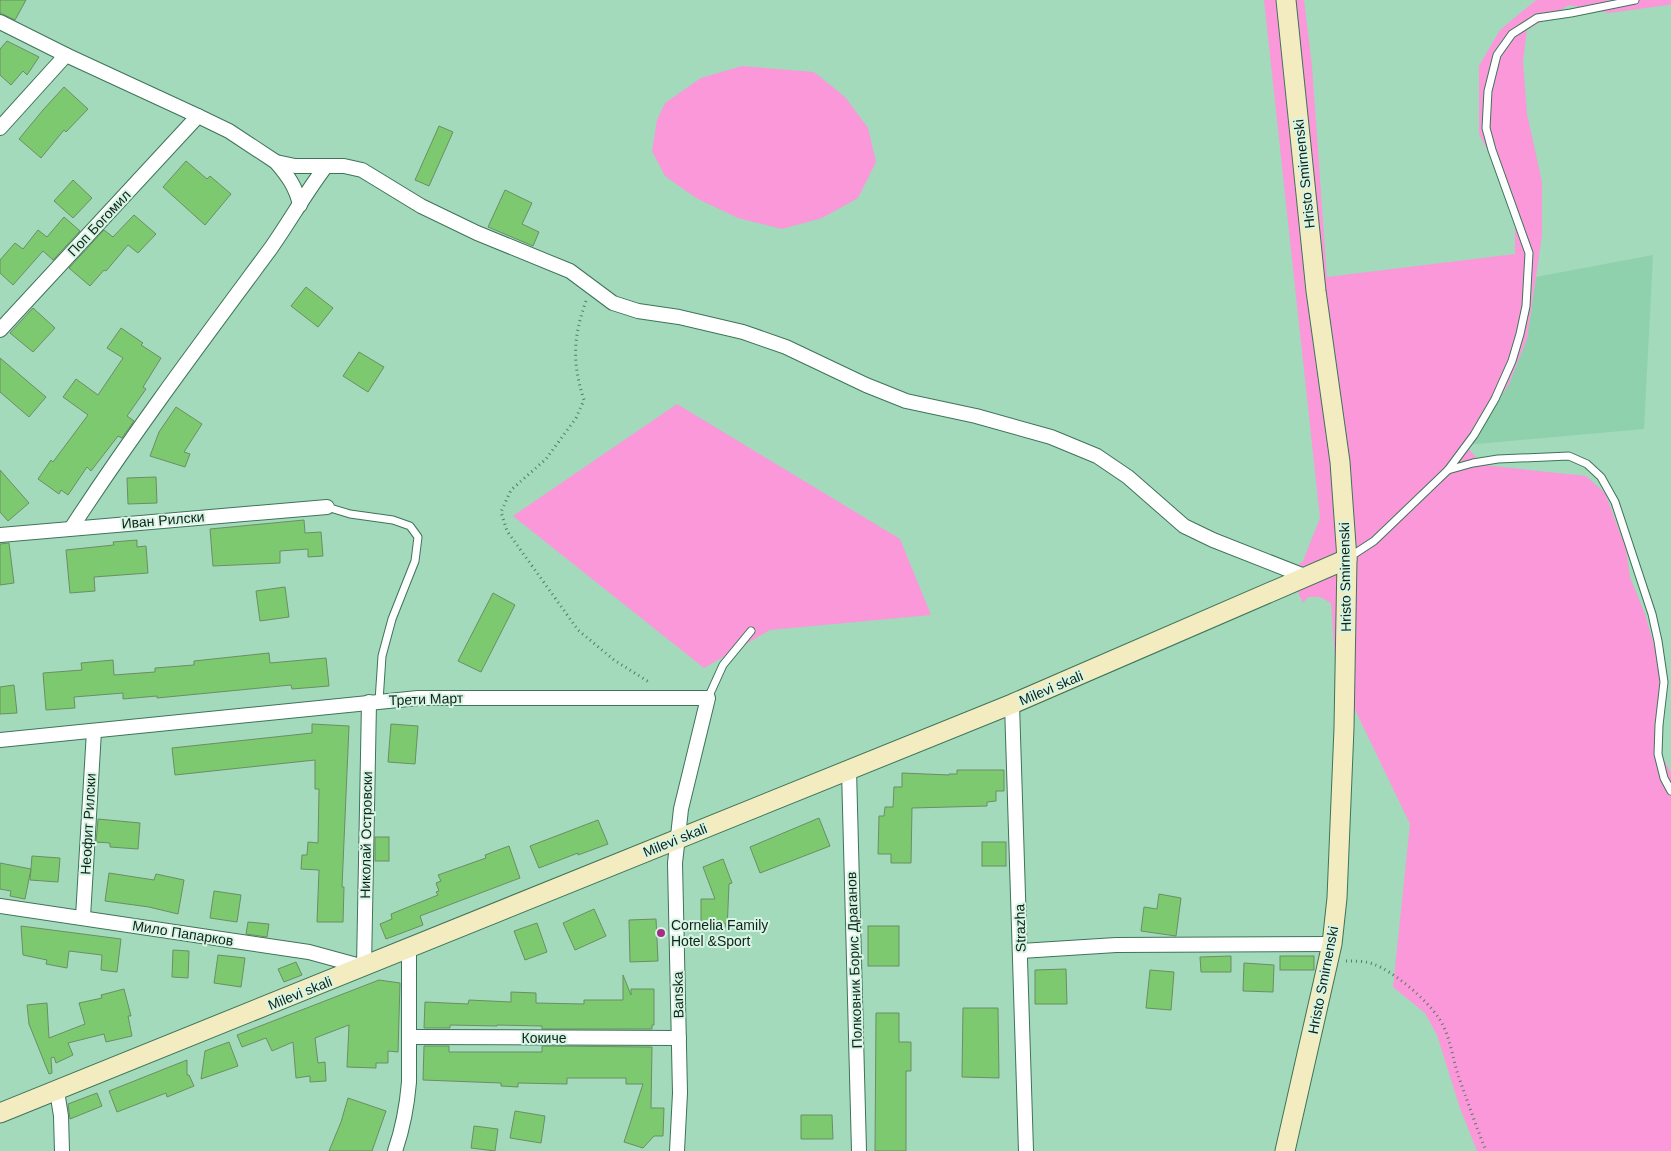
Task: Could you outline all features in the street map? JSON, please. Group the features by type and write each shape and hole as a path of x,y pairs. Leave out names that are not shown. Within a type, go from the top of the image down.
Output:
{"street":[{"name":"Hristo Smirnenski","path":"1285,1151 1330,953 1338,898 1347,559 1340,462 1316,291 1286,0"},
{"path":"0,22 66,56 229,131 276,162 293,184 300,205"},
{"path":"0,128 66,56"},
{"name":"Поп Богомил","path":"0,330 198,116"},
{"path":"276,162 295,166 344,166 362,170 421,206 477,233 570,271 613,303 638,311 679,317 734,330 786,347 866,385 906,400 976,416 1051,437 1097,456 1120,472 1184,526 1213,540 1307,577"},
{"path":"72,527 214,324 280,235 311,185 326,166"},
{"name":"Иван Рилски","path":"0,535 72,527 327,507"},
{"name":"Milevi skali","path":"0,1113 1012,704 1347,559"},
{"name":"Трети Март","path":"0,740 427,698 708,698"},
{"path":"677,840 681,809 708,698"},
{"name":"Николай Островски","path":"364,967 374,702"},
{"name":"Strazha","path":"1012,704 1026,1151"},
{"name":"Неофит Рилски","path":"83,917 94,731"},
{"name":"Полковник Борис Драганов","path":"849,770 859,1151"},
{"name":"Banska","path":"676,1151 680,1093 675,863 677,840"},
{"name":"Мило Папарков","path":"0,906 309,952 364,967"},
{"path":"1021,951 1116,945 1330,953"},
{"path":"395,1151 408,1104 410,1037 409,948"},
{"name":"Кокиче","path":"410,1037 679,1038"},
{"path":"57,1091 61,1116 62,1151"}],"lane":[{"path":"1347,559 1374,541 1448,470 1474,435 1495,399 1512,361 1526,306 1529,252 1492,150 1486,128 1488,91 1497,55 1512,34 1537,18 1635,0"},
{"path":"1448,470 1481,462 1568,456 1587,464 1601,477 1615,502 1652,614 1664,682 1658,725 1658,754 1664,778 1671,791"},
{"path":"327,507 350,514 393,520 410,526 418,537 414,561 392,619 382,656 374,702"},
{"path":"708,698 723,665 751,631"}],"path":[{"path":"591,286 579,321 574,349 577,379 584,400 576,418 546,459 511,490 501,512 507,530 578,630 614,660 673,698"},
{"path":"1330,953 1374,964 1411,988 1428,1003 1439,1017 1447,1036 1458,1074 1486,1151"}],"shaded area":[{"path":"1264,0 1304,0 1312,66 1327,277 1515,254 1515,224 1504,182 1479,134 1479,66 1500,30 1536,0 1671,0 1671,4 1668,5 1609,13 1569,5 1527,30 1523,61 1527,114 1542,182 1542,235 1527,339 1508,386 1465,445 1483,465 1586,476 1605,493 1626,549 1630,577 1645,614 1663,676 1657,746 1671,773 1671,1151 1477,1151 1460,1108 1437,1035 1425,1013 1393,987 1410,824 1347,693 1335,662 1331,603 1320,597 1308,597 1303,603 1289,572 1303,561 1320,518"},
{"path":"742,66 814,72 845,97 868,128 876,162 858,198 822,218 782,229 738,218 696,198 665,176 652,151 657,120 665,103 701,78"},
{"path":"1653,255 1644,429 1465,445 1508,386 1527,339 1536,277"},
{"path":"677,404 900,539 931,615 770,630 704,668 513,516"}],"building":[{"path":"0,0 26,0 15,20 0,13"},
{"path":"7,41 39,57 27,75 23,71 11,85 0,75 0,49"},
{"path":"64,87 88,109 66,132 64,130 41,158 19,139"},
{"path":"439,126 453,132 429,186 415,180"},
{"path":"186,161 207,179 210,176 231,194 205,225 163,187"},
{"path":"73,180 92,198 73,218 54,201"},
{"path":"505,190 532,203 522,224 539,232 533,246 488,227"},
{"path":"134,215 156,234 138,253 128,245 106,271 104,270 90,286 69,268 104,230 113,237"},
{"path":"64,217 80,231 53,260 43,251 13,285 0,273 0,260 15,243 23,249 38,230 47,237"},
{"path":"306,287 333,308 318,327 291,306"},
{"path":"33,308 55,328 33,352 10,333"},
{"path":"121,328 143,343 141,345 161,358 143,387 146,389 127,416 134,421 122,438 118,436 91,471 87,467 68,495 61,490 59,494 38,479 88,415 63,397 76,379 98,395 123,358 107,348"},
{"path":"359,352 384,367 368,392 343,376"},
{"path":"0,358 46,397 29,417 0,392"},
{"path":"176,407 202,424 184,452 190,454 185,467 150,456 159,432"},
{"path":"0,470 29,503 8,521 0,512"},
{"path":"156,477 157,503 128,504 127,478"},
{"path":"304,520 305,533 321,532 323,556 308,557 308,549 280,551 280,563 213,566 210,529"},
{"path":"137,540 137,547 146,546 148,573 94,577 95,591 70,593 66,550 114,545 113,542"},
{"path":"9,543 14,583 0,585 0,544"},
{"path":"285,587 289,617 260,621 256,591"},
{"path":"493,593 515,605 481,672 458,661"},
{"path":"269,653 270,663 326,658 329,686 292,689 291,685 157,698 157,696 123,699 123,693 74,697 75,708 46,710 43,673 82,670 81,663 113,660 114,675 155,672 155,668 194,665 194,661"},
{"path":"14,685 17,713 0,714 0,687"},
{"path":"312,724 349,726 342,887 344,887 343,922 317,922 319,870 301,869 302,855 307,855 308,842 318,843 319,789 315,789 315,760 175,775 172,748 312,733"},
{"path":"391,724 418,726 415,764 388,762"},
{"path":"957,770 1004,770 1004,791 996,791 996,801 987,802 987,806 912,808 911,863 891,863 891,854 878,854 879,816 884,816 885,807 893,807 894,787 902,787 902,773 949,775 957,774"},
{"path":"819,818 830,846 760,873 750,847"},
{"path":"98,819 140,823 138,849 110,847 110,843 96,842"},
{"path":"598,820 608,844 539,868 530,846"},
{"path":"375,837 389,837 389,861 375,861"},
{"path":"982,842 1006,842 1006,866 982,866"},
{"path":"509,846 520,878 420,916 423,925 386,939 380,924 392,919 391,914 438,895 436,892 439,891 436,883 441,881 438,875 486,858 485,855"},
{"path":"32,856 60,858 58,882 30,880"},
{"path":"723,859 732,883 729,884 727,931 725,923 701,923 701,899 715,899 703,867"},
{"path":"0,863 31,869 25,899 10,896 11,891 0,889"},
{"path":"109,873 154,880 156,874 184,880 178,914 149,907 105,901"},
{"path":"214,891 241,895 237,922 210,918"},
{"path":"1159,894 1181,898 1176,936 1141,931 1144,907 1157,909"},
{"path":"594,909 606,936 575,950 563,923"},
{"path":"656,919 658,961 630,962 629,920"},
{"path":"248,922 269,924 267,937 246,934"},
{"path":"537,923 547,952 525,960 514,931"},
{"path":"21,926 121,939 117,972 101,970 102,955 69,951 67,968 46,964 47,960 23,955"},
{"path":"868,926 899,926 899,966 868,966"},
{"path":"173,950 189,951 188,978 172,977"},
{"path":"218,955 245,958 241,987 214,983"},
{"path":"1231,956 1231,972 1201,972 1200,957"},
{"path":"1280,956 1314,956 1314,970 1280,970"},
{"path":"296,962 302,975 284,982 278,969"},
{"path":"1244,963 1274,965 1273,992 1243,991"},
{"path":"1066,969 1067,1004 1035,1004 1035,970"},
{"path":"1150,970 1174,972 1171,1010 1146,1008"},
{"path":"623,975 631,995 631,989 654,989 654,1025 652,1025 652,1029 542,1029 542,1026 497,1025 450,1025 450,1028 424,1028 425,1002 468,1004 469,1000 511,1002 511,992 536,993 536,1003 584,1004 584,1000 623,1000"},
{"path":"379,980 400,983 398,1052 388,1051 388,1063 376,1063 376,1068 347,1067 349,1025 315,1038 318,1063 325,1062 326,1081 310,1082 310,1076 296,1078 293,1042 272,1051 266,1038 242,1047 237,1035"},
{"path":"124,989 131,1016 128,1016 132,1036 106,1042 104,1034 68,1043 73,1055 56,1063 54,1057 51,1058 52,1073 49,1074 29,1024 27,1005 47,1003 49,1038 85,1024 79,1003 102,998 101,995"},
{"path":"963,1008 998,1008 999,1078 962,1077"},
{"path":"876,1013 899,1013 899,1042 911,1042 911,1071 906,1071 906,1151 875,1151"},
{"path":"229,1042 238,1066 201,1079 205,1051"},
{"path":"424,1046 449,1046 449,1052 542,1052 542,1046 652,1047 651,1108 664,1108 663,1136 654,1136 643,1148 624,1142 643,1084 626,1084 626,1078 567,1078 567,1084 518,1083 518,1087 501,1086 501,1083 423,1080"},
{"path":"187,1060 187,1075 189,1075 194,1086 167,1097 166,1093 117,1112 109,1091"},
{"path":"97,1093 102,1106 70,1119 68,1104"},
{"path":"348,1098 386,1111 372,1151 329,1151 341,1122"},
{"path":"515,1111 545,1116 541,1143 510,1138"},
{"path":"801,1115 832,1115 833,1139 801,1139"},
{"path":"474,1126 498,1129 495,1151 471,1148"}],"place":[{"name":"Cornelia Family Hotel &Sport","path":"661,933"}]}
